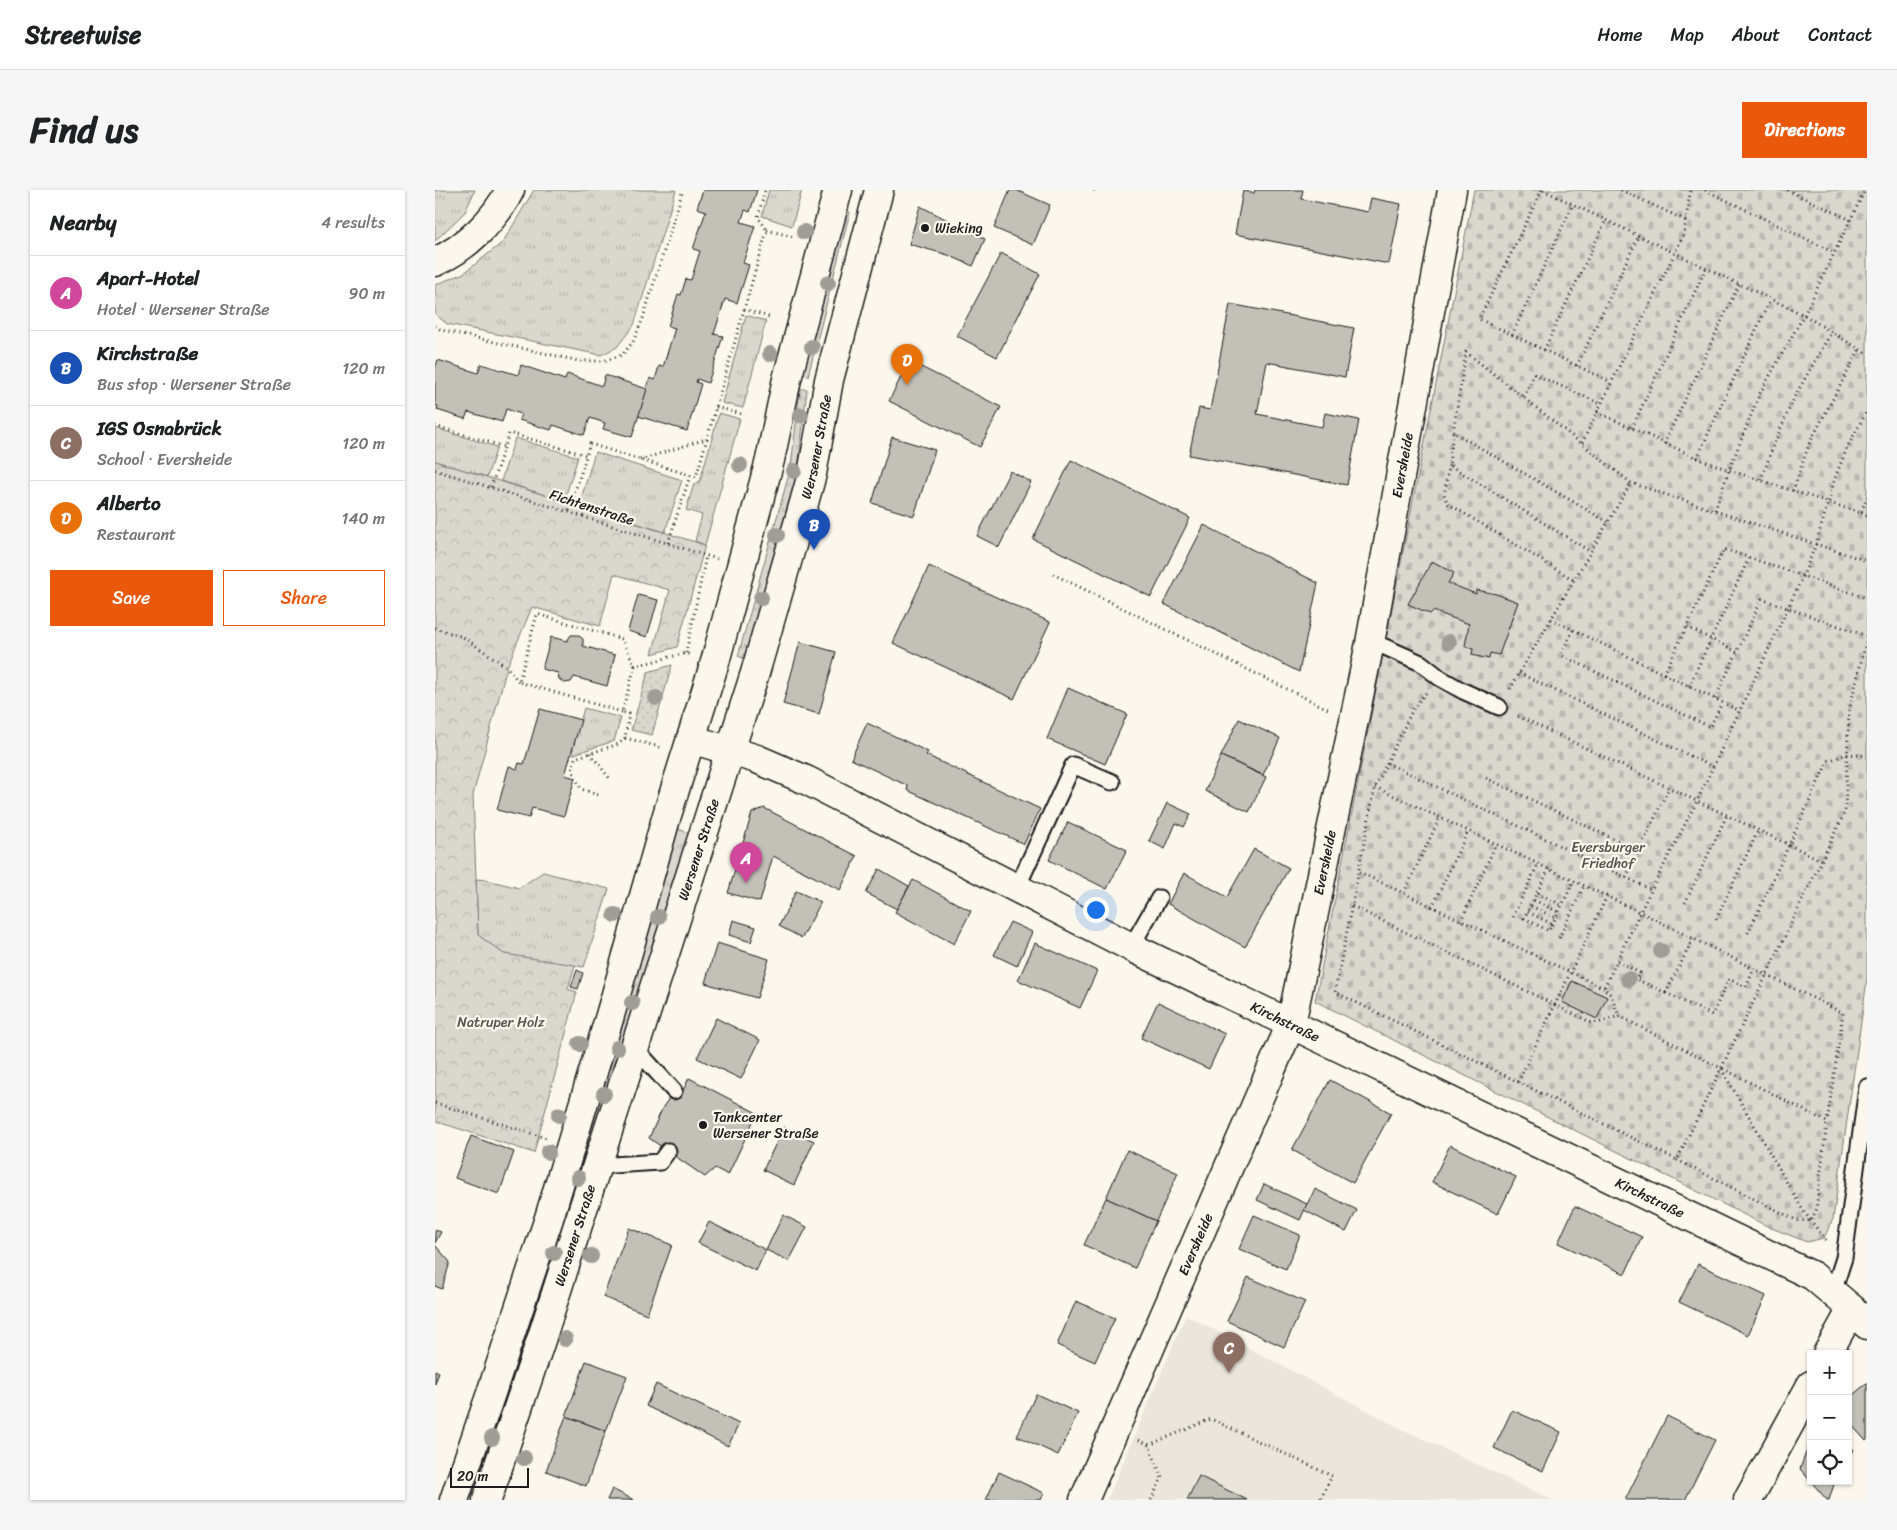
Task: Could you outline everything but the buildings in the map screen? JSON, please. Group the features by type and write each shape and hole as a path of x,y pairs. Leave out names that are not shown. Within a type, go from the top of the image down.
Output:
{"street":[{"path":"435,262 445,258 475,236 503,206 510,190"},
{"path":"454,1500 519,1311 571,1146 667,815 715,662 770,460 787,379 838,190"},
{"name":"Wersener Straße","path":"487,1500 539,1348 732,751 812,474 829,380 879,190"},
{"name":"Eversheide","path":"1084,1500 1291,1024 1370,643 1452,190"},
{"name":"Kirchstraße","path":"691,739 757,759 806,780 1131,947 1813,1276 1850,1309"},
{"path":"1829,1350 1850,1309"},
{"path":"1748,1500 1807,1391"}],"lane":[{"path":"1370,643 1385,646 1421,663 1440,678 1499,707"},
{"path":"1017,888 1073,765 1112,782"},
{"path":"1131,947 1159,898"},
{"path":"635,1048 674,1090"},
{"path":"1850,1309 1844,1258 1867,1087"},
{"path":"597,1166 660,1162 668,1151"}],"path":[{"path":"435,326 441,330 579,361 603,361 622,356 633,342 643,318 683,190"},
{"path":"765,190 758,218 767,230 794,237"},
{"path":"1094,190 1098,192"},
{"path":"1611,382 1479,319 1543,190 1804,316 1867,354"},
{"path":"1621,190 1687,221"},
{"path":"1582,443 1683,236 1687,221 1687,204 1691,190"},
{"path":"1705,190 1835,253"},
{"path":"1787,190 1851,220"},
{"path":"1715,510 1760,392 1804,316 1865,190"},
{"path":"1512,335 1573,204"},
{"path":"1544,350 1606,220"},
{"path":"569,511 590,444 696,478 767,230"},
{"path":"1577,366 1639,235"},
{"path":"1632,428 1706,268"},
{"path":"1664,444 1739,284"},
{"path":"1697,458 1770,299"},
{"path":"743,309 772,318"},
{"path":"1761,480 1795,396 1831,333"},
{"path":"1793,490 1809,444 1859,350"},
{"path":"1574,580 1447,503 1444,494 1466,352 1631,483 1867,561"},
{"path":"1524,397 1534,374 1601,404"},
{"path":"716,407 745,415"},
{"path":"1604,988 1740,712 1803,576 1816,544 1835,475 1867,411"},
{"path":"1597,412 1697,458 1867,515"},
{"path":"435,426 505,447"},
{"path":"1453,432 1608,522"},
{"path":"491,487 509,433 586,455"},
{"path":"640,460 707,439"},
{"path":"1449,465 1591,552"},
{"name":"Fichtenstraße","path":"435,470 741,566"},
{"path":"668,543 690,476"},
{"path":"1631,483 1499,707 1788,846 1821,860"},
{"path":"1861,513 1867,497"},
{"path":"1664,674 1724,550 1867,598"},
{"path":"635,666 686,653 706,556"},
{"path":"1689,687 1749,558"},
{"path":"1053,574 1353,722"},
{"path":"1677,1160 1845,812 1849,711 1867,637 1762,598 1715,699"},
{"path":"519,682 537,614 623,639 635,666 622,712"},
{"path":"1551,619 1740,712"},
{"path":"1687,627 1737,652"},
{"path":"435,628 463,637 507,667 519,682 629,714 625,738 619,744 575,758 571,770 581,789 598,795"},
{"path":"1573,630 1561,655 1710,727 1722,703"},
{"path":"1519,673 1713,767"},
{"path":"1440,678 1414,706 1375,787 1335,992 1796,1220 1811,1221"},
{"path":"625,738 660,747"},
{"path":"590,753 610,779"},
{"path":"1748,933 1828,761 1847,754 1867,756"},
{"path":"1387,763 1652,890"},
{"path":"1486,778 1639,851"},
{"path":"1375,787 1607,896 1843,1013 1827,1122 1817,1210 1811,1221"},
{"path":"1626,877 1669,788"},
{"path":"1685,903 1727,816"},
{"path":"1404,894 1440,817"},
{"path":"1432,907 1468,831"},
{"path":"1716,919 1758,831"},
{"path":"1461,921 1496,844"},
{"path":"1513,917 1538,864"},
{"path":"1549,869 1525,918 1549,931 1574,881"},
{"path":"1359,872 1604,988 1611,994 1619,1016 1827,1122"},
{"path":"1559,938 1584,886"},
{"path":"1537,894 1561,905"},
{"path":"1518,1082 1607,896"},
{"path":"1534,900 1558,912"},
{"path":"1352,906 1592,1023 1619,1016"},
{"path":"1531,906 1556,918"},
{"path":"1528,912 1553,924"},
{"path":"1666,993 1693,938"},
{"path":"1617,961 1640,973 1636,979 1712,1015 1729,979 1746,987 1754,969"},
{"path":"1721,1068 1804,1212 1844,1258"},
{"path":"435,1103 571,1146"},
{"path":"1151,1500 1162,1478 1149,1445 1211,1418 1331,1476 1320,1500"}],"shaded area":[{"path":"1186,1315 1406,1431 1553,1500 1107,1500"}],"green space":[{"path":"435,190 475,190 465,212 435,241"},
{"path":"534,190 676,190 634,325 617,347 601,355 447,324 435,314 435,285 464,273 503,242"},
{"path":"769,190 802,190 792,226 762,216"},
{"name":"Eversburger Friedhof","path":"1474,190 1867,190 1867,980 1833,1219 1824,1238 1807,1242 1769,1227 1315,1001"},
{"path":"844,210 850,212 808,376 801,374"},
{"path":"746,315 766,321 743,408 722,403"},
{"path":"800,389 807,389 798,468 745,659 738,656 791,467"},
{"path":"719,413 740,419 705,545 695,541 702,515 686,510 694,484 700,481"},
{"path":"435,428 497,447 487,477 435,461"},
{"path":"515,438 578,457 564,501 501,481"},
{"path":"595,452 682,480 665,532 579,506"},
{"name":"Natruper Holz","path":"435,461 705,545 677,647 652,654 670,590 614,574 600,626 532,607 507,667 473,795 478,935 504,954 575,965 568,989 577,992 534,1153 435,1121"},
{"path":"672,665 652,735 631,730 648,672"},
{"path":"584,708 621,718 614,741 571,755"},
{"path":"676,828 691,834 546,1290 540,1288"},
{"path":"543,872 609,889 584,967 504,954 478,935 476,879 519,888"},
{"path":"538,1297 543,1299 485,1470 479,1468"}],"place":[{"name":"Wieking","path":"925,228"},
{"name":"Alberto","path":"907,385"},
{"name":"Kirchstraße","path":"814,550"},
{"name":"Apart-Hotel","path":"746,883"},
{"name":"Tankcenter Wersener Straße","path":"703,1125"},
{"name":"IGS Osnabrück","path":"1229,1373"}]}
